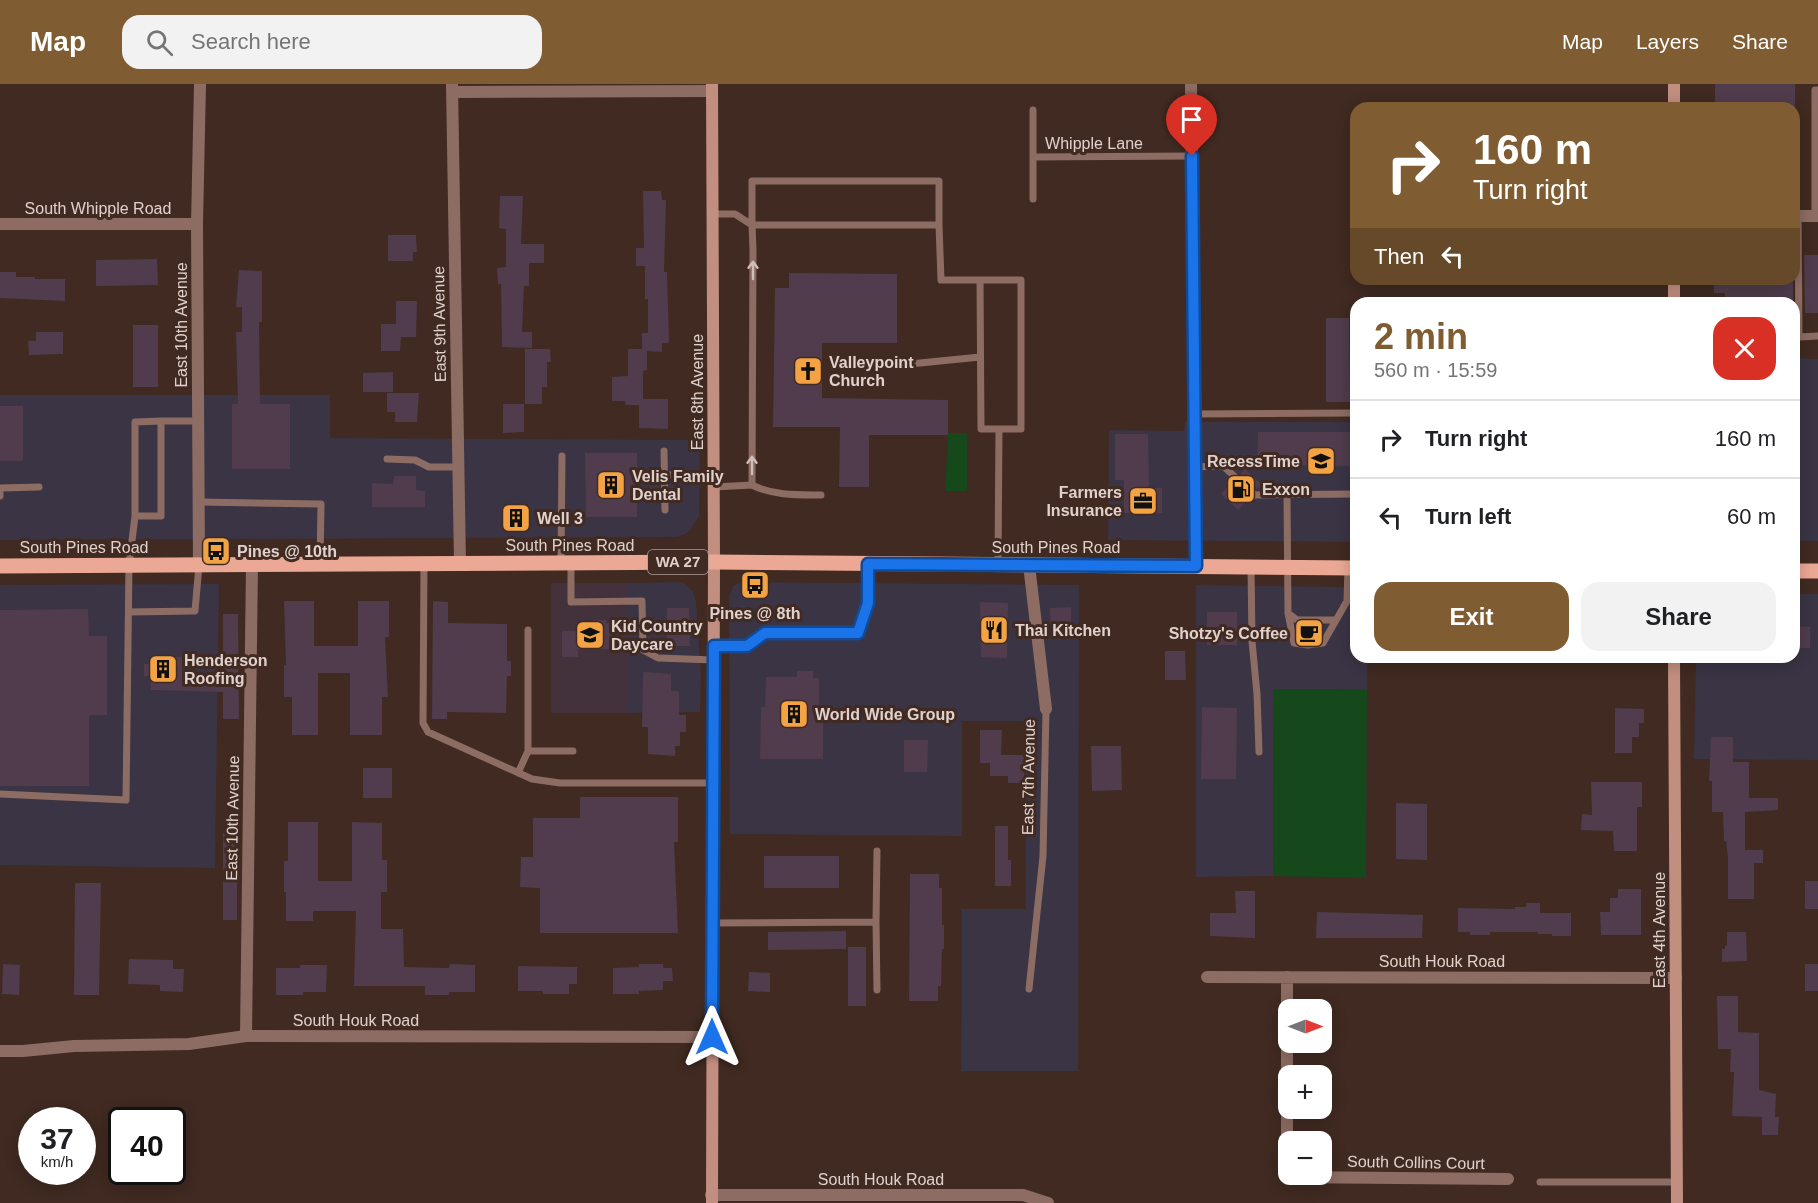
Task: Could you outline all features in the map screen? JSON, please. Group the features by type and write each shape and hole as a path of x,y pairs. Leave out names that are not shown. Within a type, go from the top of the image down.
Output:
{"main road":[{"name":"South Pines Road","path":"0,566 714,562 1350,568"},
{"path":"1800,571 1818,571"}],"street":[{"name":"East 10th Avenue","path":"199,565 197,224 200,84"},
{"path":"1191,84 1196,566"},
{"path":"1674,84 1674,102"},
{"path":"452,88 712,87"},
{"name":"East 8th Avenue","path":"712,87 714,481 712,1199"},
{"name":"East 9th Avenue","path":"452,88 460,564"},
{"path":"1800,216 1816,216"},
{"name":"South Whipple Road","path":"0,224 197,224"},
{"name":"East 10th Avenue","path":"246,1036 252,564"},
{"name":"East 7th Avenue","path":"1029,565 1046,709"},
{"name":"East 4th Avenue","path":"1674,663 1677,1203"},
{"name":"South Houk Road","path":"1207,977 1676,978"},
{"name":"South Collins Court","path":"1287,977 1287,1177 1508,1179"},
{"name":"South Houk Road","path":"0,1051 74,1046 189,1044 246,1036 712,1037"},
{"name":"South Houk Road","path":"712,1199 1023,1195 1048,1203"}],"lane":[{"path":"1816,216 1815,90 1818,90"},
{"name":"Whipple Lane","path":"1033,110 1033,200"},
{"name":"Whipple Lane","path":"1033,157 1192,156"},
{"path":"752,485 752,181 939,181 941,280 980,280 1021,280 1021,429 981,429 980,280"},
{"path":"712,214 735,214 752,225 939,225"},
{"path":"1800,336 1818,336"},
{"path":"910,364 981,357"},
{"path":"1194,414 1350,413"},
{"path":"135,516 161,516 161,421"},
{"path":"0,794 126,800 129,565 135,516 135,422 198,421"},
{"path":"998,565 999,429"},
{"path":"664,451 665,510"},
{"path":"562,456 566,563 572,602 642,601 643,650 658,658 714,660"},
{"path":"387,459 415,460 429,467 458,467"},
{"path":"1195,467 1222,466 1255,495 1350,494"},
{"path":"664,476 752,485 778,494 821,495"},
{"path":"0,496 0,488 39,487"},
{"path":"1287,495 1288,613 1294,643 1308,645 1323,643 1347,601 1350,581"},
{"path":"199,502 321,504 320,564"},
{"path":"424,564 423,723 428,732 518,773 548,782 713,783"},
{"path":"714,646 747,646 765,633 858,633 868,603 868,564"},
{"path":"129,612 195,611 199,565"},
{"path":"1251,567 1252,641 1259,752"},
{"path":"1288,613 1297,620 1335,620"},
{"path":"518,773 528,751 528,630"},
{"name":"East 7th Avenue","path":"1029,989 1043,856 1046,709"},
{"path":"528,751 573,751"},
{"path":"877,851 877,990"},
{"path":"712,923 876,922"},
{"path":"1540,1182 1677,1182"}],"shaded area":[{"path":"1800,358 1818,359 1818,541 1800,541"},
{"path":"0,395 330,395 330,438 700,440 699,516 689,532 678,537 0,540"},
{"path":"1185,422 1350,422 1350,542 1108,540 1109,430 1184,431"},
{"path":"677,582 685,584 693,592 696,601 701,676 700,712 627,713 627,583"},
{"path":"741,582 1079,585 1078,1071 961,1071 962,909 1026,909 1025,721 962,721 962,836 730,834 729,596 733,586"},
{"path":"551,583 627,583 627,713 551,713"},
{"path":"219,584 215,868 0,865 0,585"},
{"path":"1196,585 1350,587 1350,663 1367,663 1367,690 1274,689 1273,876 1196,877"},
{"path":"1800,594 1818,594 1818,760 1694,759 1696,663 1800,663"}],"green space":[{"path":"948,433 967,433 967,491 945,491"},
{"path":"1274,689 1367,690 1366,878 1273,876"}],"building":[{"path":"1715,84 1795,84 1795,102 1715,102"},
{"path":"643,191 661,191 662,200 666,200 664,272 667,272 669,343 662,343 662,352 647,351 647,370 643,371 643,399 668,399 668,429 639,428 639,405 626,405 625,401 612,401 612,377 628,376 628,349 642,349 642,333 648,333 645,266 636,266 636,248 644,248"},
{"path":"500,196 523,196 521,244 544,244 544,263 529,263 529,286 524,286 522,332 532,332 532,348 502,347 501,284 498,284 497,268 506,267 506,229 499,228"},
{"path":"388,235 416,235 417,252 413,252 413,261 388,261"},
{"path":"1804,255 1818,255 1818,313 1805,313"},
{"path":"157,259 158,285 96,286 96,260"},
{"path":"239,270 262,271 262,322 259,322 260,404 290,404 290,469 232,469 232,404 238,404 236,332 242,332 242,307 236,307"},
{"path":"0,272 16,272 16,277 65,279 65,301 0,298"},
{"name":"Valleypoint Church","path":"789,273 897,274 897,343 822,343 822,398 948,400 948,435 869,435 869,487 839,487 840,427 773,427 775,288 789,288"},
{"path":"1714,285 1793,285 1793,297 1725,297 1725,293 1714,293"},
{"path":"396,301 417,301 416,337 401,337 400,351 381,351 381,324 396,324"},
{"path":"1326,318 1349,318 1350,402 1326,402"},
{"path":"133,325 158,325 158,387 133,387"},
{"path":"36,332 63,332 63,354 29,355 28,341 36,341"},
{"path":"525,349 550,349 551,362 547,362 547,387 542,387 542,404 525,404"},
{"path":"393,372 393,392 363,392 363,373"},
{"path":"387,393 419,393 417,422 395,422 395,412 387,412"},
{"path":"503,404 524,404 524,432 503,433"},
{"path":"0,406 23,406 23,461 0,461"},
{"path":"1258,432 1350,432 1350,466 1257,465"},
{"path":"1115,434 1148,434 1149,488 1162,488 1162,513 1124,513 1124,480 1115,480"},
{"name":"Velis Family Dental","path":"585,453 637,453 637,517 586,517"},
{"path":"1245,469 1262,485 1257,489 1240,474"},
{"path":"394,476 416,476 416,490 425,491 425,507 372,507 372,483 393,484"},
{"path":"1232,482 1249,498 1238,510 1221,494"},
{"name":"Well 3","path":"507,508 525,508 525,528 507,528"},
{"path":"284,601 314,601 314,646 358,646 358,601 389,601 389,637 385,637 388,697 382,697 382,735 350,735 350,673 318,673 318,735 292,735 292,697 284,697 284,665 286,665"},
{"path":"433,601 448,602 448,623 507,624 507,661 511,661 511,676 507,676 506,713 447,712 447,719 432,719"},
{"name":"Thai Kitchen","path":"980,602 1008,603 1007,658 981,657"},
{"path":"1071,607 1071,625 1051,626 1050,608"},
{"path":"667,608 689,608 690,646 667,646"},
{"path":"88,609 89,636 107,636 107,715 89,715 89,786 0,786 0,610"},
{"path":"1207,612 1237,612 1237,645 1207,645"},
{"path":"223,614 238,614 239,719 223,719 223,692 151,690 151,676 144,676 144,664 166,664 166,657 182,657 182,673 223,674"},
{"name":"Kid Country Daycare","path":"593,620 619,623 619,649 578,649 578,657 562,657 562,631 581,631 581,623 593,623"},
{"path":"1800,626 1810,627 1810,648 1800,648"},
{"path":"1165,651 1185,651 1186,680 1165,680"},
{"name":"World Wide Group","path":"797,671 813,671 813,678 819,678 819,707 827,707 827,722 823,722 823,759 760,759 761,707 765,707 766,677 797,677"},
{"path":"643,672 671,674 671,691 679,691 679,715 686,715 686,732 680,732 680,746 675,746 675,756 648,754 648,727 642,727"},
{"path":"1202,707 1237,708 1236,779 1201,779"},
{"path":"1615,708 1644,709 1644,723 1639,723 1639,737 1632,737 1632,753 1615,753"},
{"path":"980,730 1002,730 1001,755 1025,755 1024,783 1008,783 1008,776 990,776 990,763 980,763"},
{"path":"1711,737 1733,737 1733,762 1749,762 1749,798 1778,798 1778,810 1745,812 1745,850 1763,850 1763,863 1754,863 1754,899 1728,899 1728,858 1726,841 1724,841 1723,812 1712,812 1712,781 1709,781"},
{"path":"904,740 928,740 927,772 904,772"},
{"path":"1091,746 1121,746 1122,790 1092,791"},
{"path":"363,768 392,768 392,798 363,798"},
{"path":"1591,782 1642,782 1642,807 1637,807 1637,851 1614,851 1613,831 1581,830 1582,814 1592,815"},
{"path":"580,797 678,797 678,842 674,842 678,933 540,933 540,888 520,887 521,857 533,857 533,818 580,818"},
{"path":"1396,803 1427,804 1427,860 1396,859"},
{"path":"288,822 318,822 318,881 352,881 352,822 382,823 382,860 387,860 387,892 381,892 381,929 403,929 404,967 449,968 450,964 475,965 475,992 425,995 425,986 354,986 356,911 313,911 313,921 286,921 284,861 288,861"},
{"path":"995,826 1008,826 1011,886 995,886"},
{"path":"223,833 237,833 237,920 223,920"},
{"path":"764,856 839,856 839,888 764,888"},
{"path":"910,874 939,874 939,888 942,888 944,949 942,949 941,986 938,986 938,1001 909,1001"},
{"path":"1805,881 1818,881 1818,909 1805,909"},
{"path":"75,883 101,883 99,995 74,995"},
{"path":"1618,889 1641,889 1641,935 1601,935 1600,912 1610,912 1610,898 1618,898"},
{"path":"1235,891 1255,891 1255,938 1210,936 1210,913 1236,913"},
{"path":"1526,903 1540,903 1540,913 1571,913 1571,936 1552,936 1552,934 1538,934 1538,932 1490,932 1490,935 1470,935 1470,932 1458,932 1458,908 1515,909 1515,907 1526,907"},
{"path":"1317,912 1423,915 1422,938 1316,938"},
{"path":"846,931 846,949 768,950 768,932"},
{"path":"1727,932 1746,932 1747,961 1722,962 1722,949 1725,949 1727,945"},
{"path":"848,947 866,947 866,1006 848,1006"},
{"path":"129,959 173,960 173,969 184,969 183,992 160,991 160,985 128,984"},
{"path":"3,964 20,965 19,995 2,994"},
{"path":"639,964 663,964 663,968 672,968 673,981 663,981 663,990 639,991 639,994 613,994 613,968 639,967"},
{"path":"1805,964 1818,964 1818,991 1805,991"},
{"path":"300,965 327,965 326,992 276,995 276,968 300,968"},
{"path":"518,966 577,967 577,984 569,984 569,994 518,991"},
{"path":"749,972 770,973 770,992 748,991"},
{"path":"1717,996 1738,996 1738,1032 1759,1033 1759,1090 1776,1094 1775,1117 1779,1117 1778,1135 1762,1135 1762,1117 1732,1116 1734,1072 1730,1072 1731,1049 1718,1049"}],"place":[{"name":"Valleypoint Church","path":"808,371"},
{"name":"RecessTime","path":"1321,461"},
{"name":"Velis Family Dental","path":"611,485"},
{"name":"Exxon","path":"1241,489"},
{"name":"Farmers Insurance","path":"1143,501"},
{"name":"Well 3","path":"516,518"},
{"name":"Pines @ 10th","path":"216,551"},
{"name":"Pines @ 8th","path":"755,585"},
{"name":"Thai Kitchen","path":"994,630"},
{"name":"Shotzy's Coffee","path":"1309,633"},
{"name":"Kid Country Daycare","path":"590,635"},
{"name":"Henderson Roofing","path":"163,669"},
{"name":"World Wide Group","path":"794,714"}],"route":[{"path":"712,1037 714,646 747,646 765,633 858,633 868,603 868,564 1196,566 1192,156"}]}
